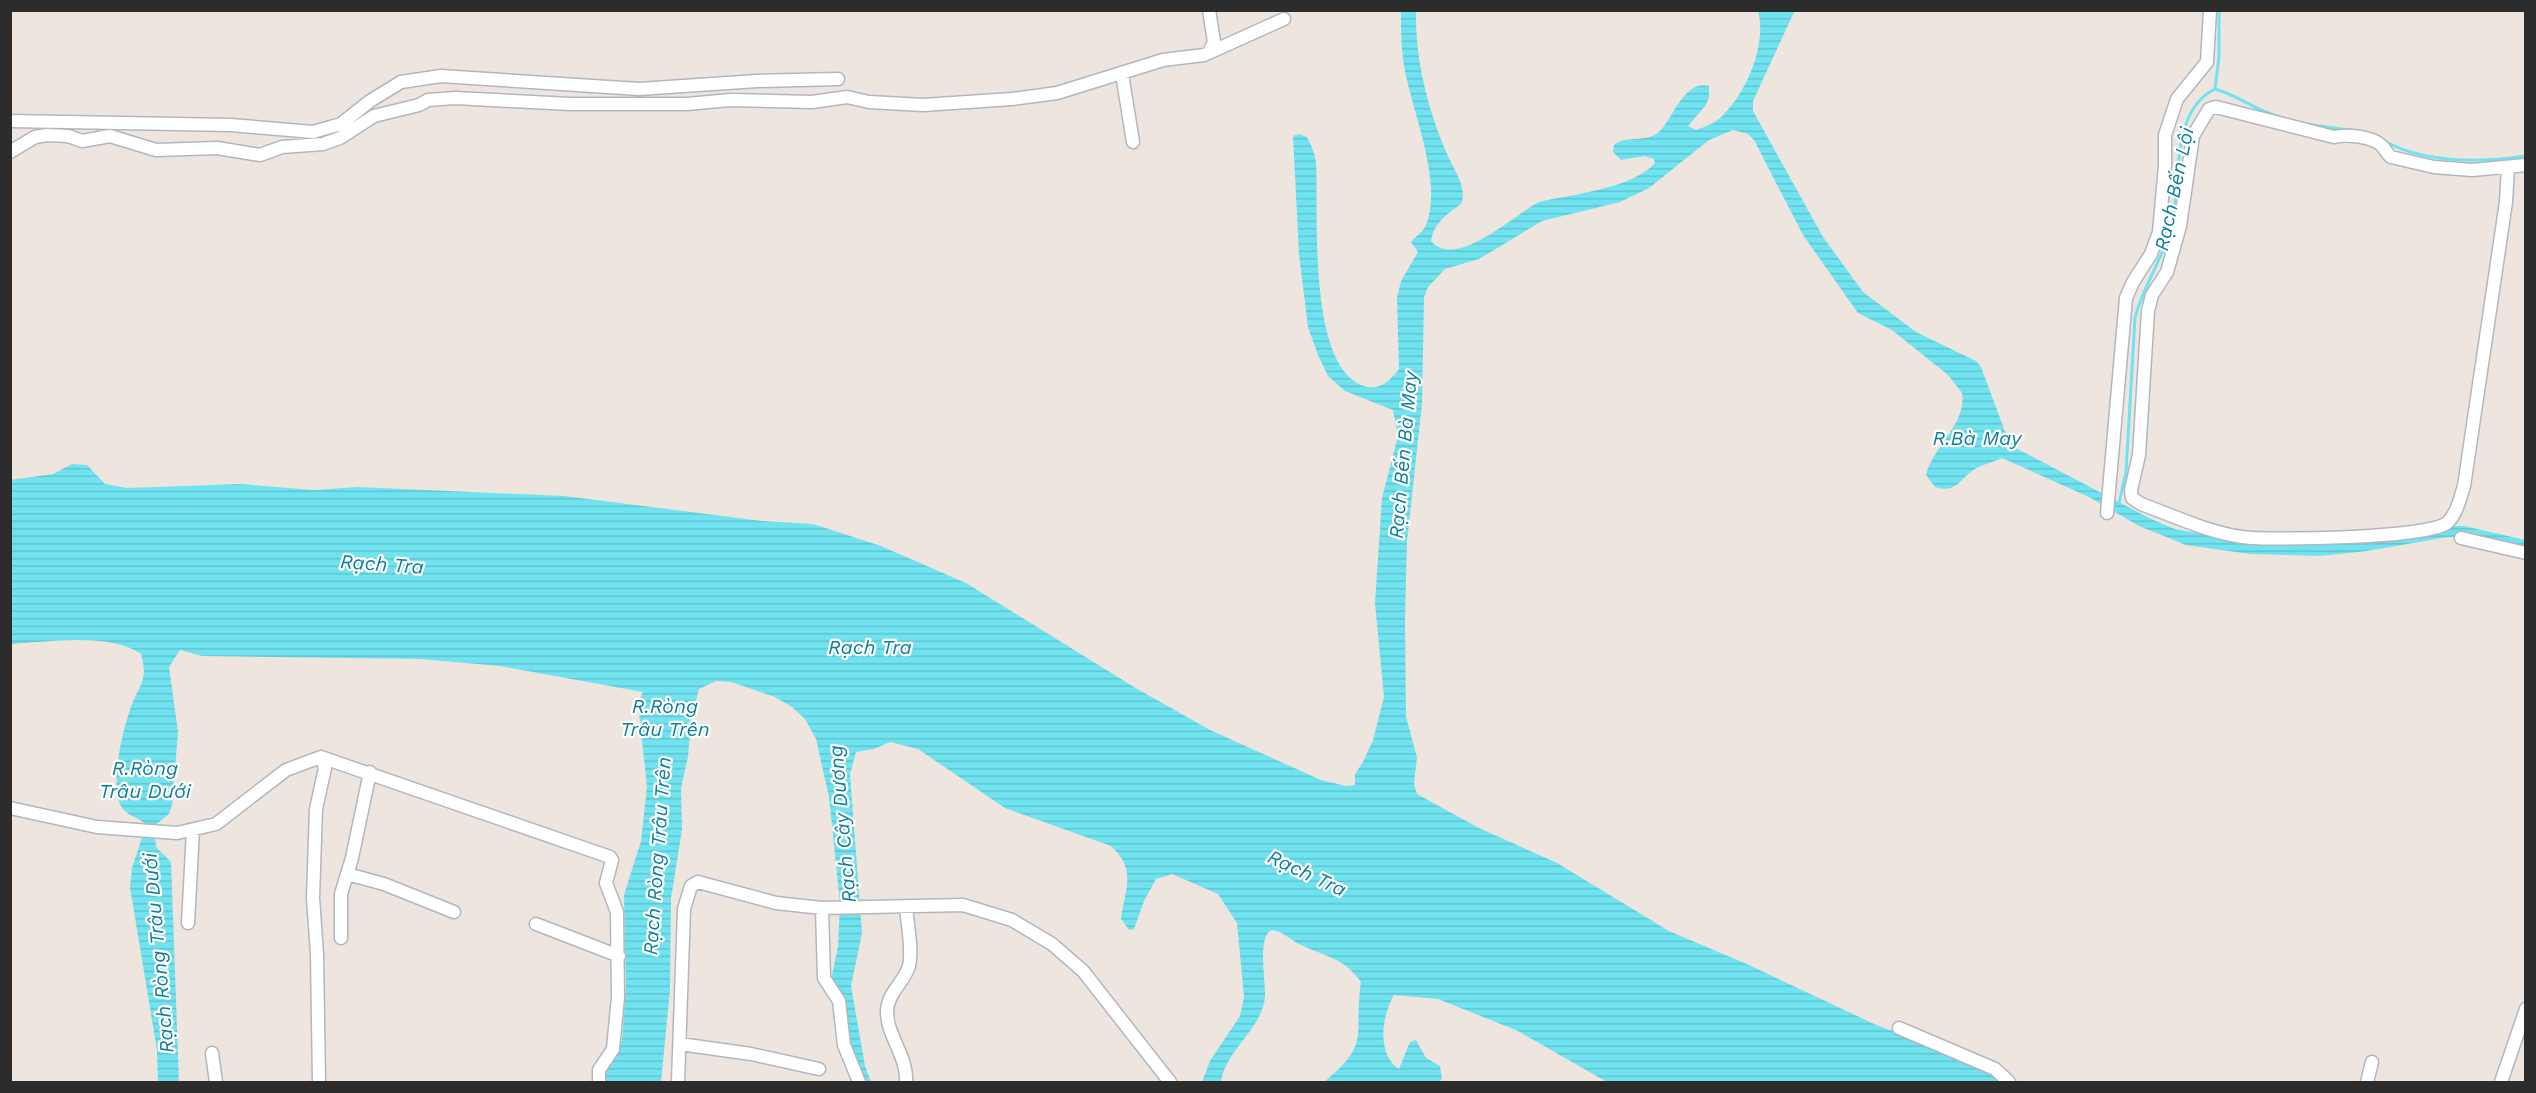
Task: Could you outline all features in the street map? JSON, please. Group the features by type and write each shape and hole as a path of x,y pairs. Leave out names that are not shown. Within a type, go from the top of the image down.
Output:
{"street":[{"path":"1209,10 1214,42 1210,50"},
{"path":"2107,511 2126,297 2151,254 2159,232 2165,166 2164,135 2177,99 2207,62 2210,10"},
{"path":"10,152 35,137 47,135 68,136 82,141 118,136 156,150 217,148 245,155 260,155 282,147 323,144 340,138 374,116 428,100 455,98 570,104 663,104 730,100 812,102 847,97 869,102 923,105 1057,93 1122,75 1162,60 1204,55 1210,50 1284,19"},
{"path":"1122,75 1133,142"},
{"path":"10,121 231,125 313,132 341,124 370,101 401,82 441,76 639,89 757,81 838,79"},
{"path":"2508,167 2505,213 2464,486 2456,510 2447,522 2424,530 2300,539 2242,537 2207,529 2141,504 2133,498 2131,490 2139,455 2148,310 2152,295 2167,272 2180,226 2193,136 2209,109 2216,107 2334,137 2343,135 2361,138 2382,146 2391,157 2434,167 2472,170 2526,165"},
{"path":"2461,538 2526,554"},
{"path":"319,1083 313,898 316,809 325,768 321,757"},
{"path":"10,808 97,827 177,833 225,819 286,770 321,757 370,772 610,857 612,860 606,887 617,912 619,956 614,1047 599,1071 599,1083"},
{"path":"341,938 341,894 370,772"},
{"path":"188,923 193,830"},
{"path":"347,874 384,884 454,912"},
{"path":"678,1083 684,909 691,886 698,882 776,903 825,908 963,905 1012,920 1052,944 1083,971 1170,1083"},
{"path":"906,906 909,965 894,989 887,1015 907,1069 906,1083"},
{"path":"825,908 824,978 839,1001 844,1045 859,1083"},
{"path":"536,924 619,956"},
{"path":"2501,1083 2523,1024 2526,1009"},
{"path":"1899,1028 1995,1069 2009,1083"},
{"path":"680,1044 752,1054 819,1069"},
{"path":"213,1053 216,1083"},
{"path":"2367,1083 2372,1062"}],"water":[{"name":"Rạch Tra","path":"1795,10 1753,101 1753,111 1823,237 1863,292 1916,332 1976,361 1981,367 2007,437 2014,447 2151,519 2175,529 2223,538 2464,526 2525,540 2526,550 2467,537 2448,537 2367,551 2320,556 2250,554 2186,545 2139,526 2089,497 2002,458 1975,469 1953,487 1942,489 1935,487 1926,475 1935,454 1955,425 1962,404 1962,393 1948,375 1892,330 1858,313 1803,235 1754,140 1748,134 1733,130 1709,140 1649,188 1620,202 1542,221 1479,259 1445,269 1428,287 1424,297 1422,404 1407,541 1406,717 1417,757 1414,784 1417,794 1479,828 1557,863 1669,931 1749,965 1874,1024 1991,1069 2009,1082 1607,1082 1518,1031 1438,999 1394,995 1384,1023 1383,1034 1387,1054 1399,1069 1410,1042 1416,1040 1426,1058 1440,1066 1442,1079 1439,1082 1324,1082 1349,1058 1355,1047 1361,982 1341,962 1271,930 1264,942 1263,950 1265,997 1262,1009 1251,1030 1229,1060 1221,1082 1202,1082 1210,1061 1240,1016 1244,997 1237,923 1218,894 1172,874 1156,879 1144,901 1134,929 1129,930 1121,919 1127,871 1119,855 1111,846 1005,808 918,749 890,742 874,749 856,752 850,774 862,933 851,986 865,1066 871,1082 862,1082 848,1046 848,1024 831,980 838,947 840,903 829,797 816,739 805,719 792,707 775,697 731,682 716,681 699,689 691,720 688,757 681,788 682,830 671,898 670,990 661,1082 603,1082 605,1071 622,1041 626,986 624,895 641,841 647,787 638,703 643,692 500,666 420,659 202,656 180,650 169,667 178,732 172,805 169,814 154,826 156,847 171,862 179,1082 158,1082 157,1050 130,887 132,868 146,825 121,806 117,785 118,758 124,731 133,702 142,684 144,671 141,654 128,647 96,641 60,640 11,644 10,480 53,474 72,464 87,465 105,484 127,488 240,484 314,490 358,487 564,496 762,521 813,524 881,546 966,583 1134,687 1210,730 1321,780 1346,786 1355,785 1355,774 1373,740 1384,697 1375,603 1382,498 1398,436 1393,410 1345,391 1328,376 1308,327 1299,254 1293,136 1299,134 1307,137 1315,160 1319,284 1332,347 1344,371 1361,385 1373,387 1383,385 1399,369 1397,298 1401,281 1418,252 1411,242 1426,225 1431,189 1425,148 1404,63 1401,11 1416,11 1420,67 1424,85 1441,139 1463,192 1461,204 1438,224 1431,241 1442,248 1455,249 1486,237 1539,202 1617,185 1645,172 1655,163 1654,159 1644,156 1621,160 1613,152 1614,145 1624,140 1648,137 1659,132 1686,94 1700,85 1709,86 1709,97 1706,105 1688,126 1696,130 1718,119 1739,95 1753,67 1760,38 1758,11"}],"waterway":[{"path":"2215,89 2219,57 2219,10"},
{"name":"Rạch Bến Lội","path":"2119,503 2126,472 2135,318 2172,224 2180,149 2191,113 2201,99 2215,89 2286,119 2350,130"},
{"name":"Rạch Bến Lội","path":"2384,141 2401,149 2435,158 2490,160 2526,156"}],"water label":[{"name":"R.Bà May","path":"1977,438"},
{"name":"Rạch Bến Bà May","path":"1403,455"},
{"name":"R.Ròng Trâu Trên","path":"665,718"},
{"name":"R.Ròng Trâu Dưới","path":"145,780"},
{"name":"Rạch Cây Dương","path":"842,824"},
{"name":"Rạch Ròng Trâu Trên","path":"657,856"},
{"name":"Rạch Ròng Trâu Dưới","path":"158,953"}]}
